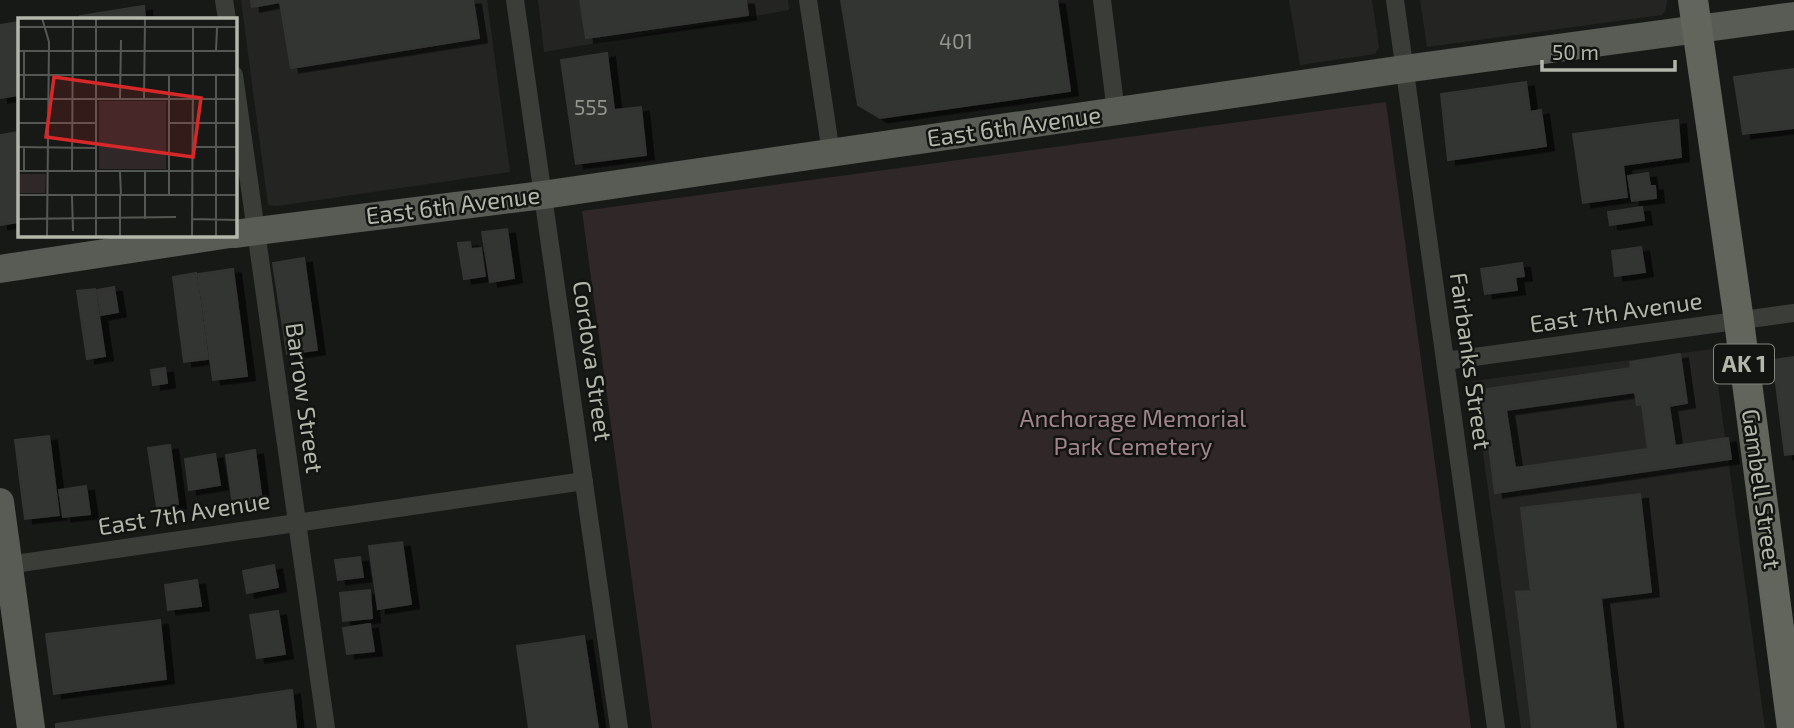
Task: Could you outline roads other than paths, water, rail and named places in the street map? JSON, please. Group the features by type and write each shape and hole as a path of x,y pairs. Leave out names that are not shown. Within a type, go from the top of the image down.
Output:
{"highway":[{"name":"Gambell Street","path":"1695,14 1739,321 1785,605 1792,728"}],"main road":[{"name":"East 6th Avenue","path":"240,233 544,195 1404,69 1695,14 1794,16"},
{"name":"East 6th Avenue","path":"0,269 220,236"},
{"path":"0,502 4,566 31,728"}],"street":[{"path":"224,0 227,18"},
{"name":"Cordova Street","path":"515,0 619,728"},
{"path":"808,0 831,153"},
{"path":"1102,0 1116,112"},
{"name":"Fairbanks Street","path":"1395,0 1496,728"},
{"name":"Barrow Street","path":"236,128 240,233 297,522 326,728"},
{"name":"East 7th Avenue","path":"1445,361 1794,313"},
{"name":"East 7th Avenue","path":"4,566 584,481"}],"park label":[{"name":"Anchorage Memorial Park Cemetery","path":"1133,433"}]}
